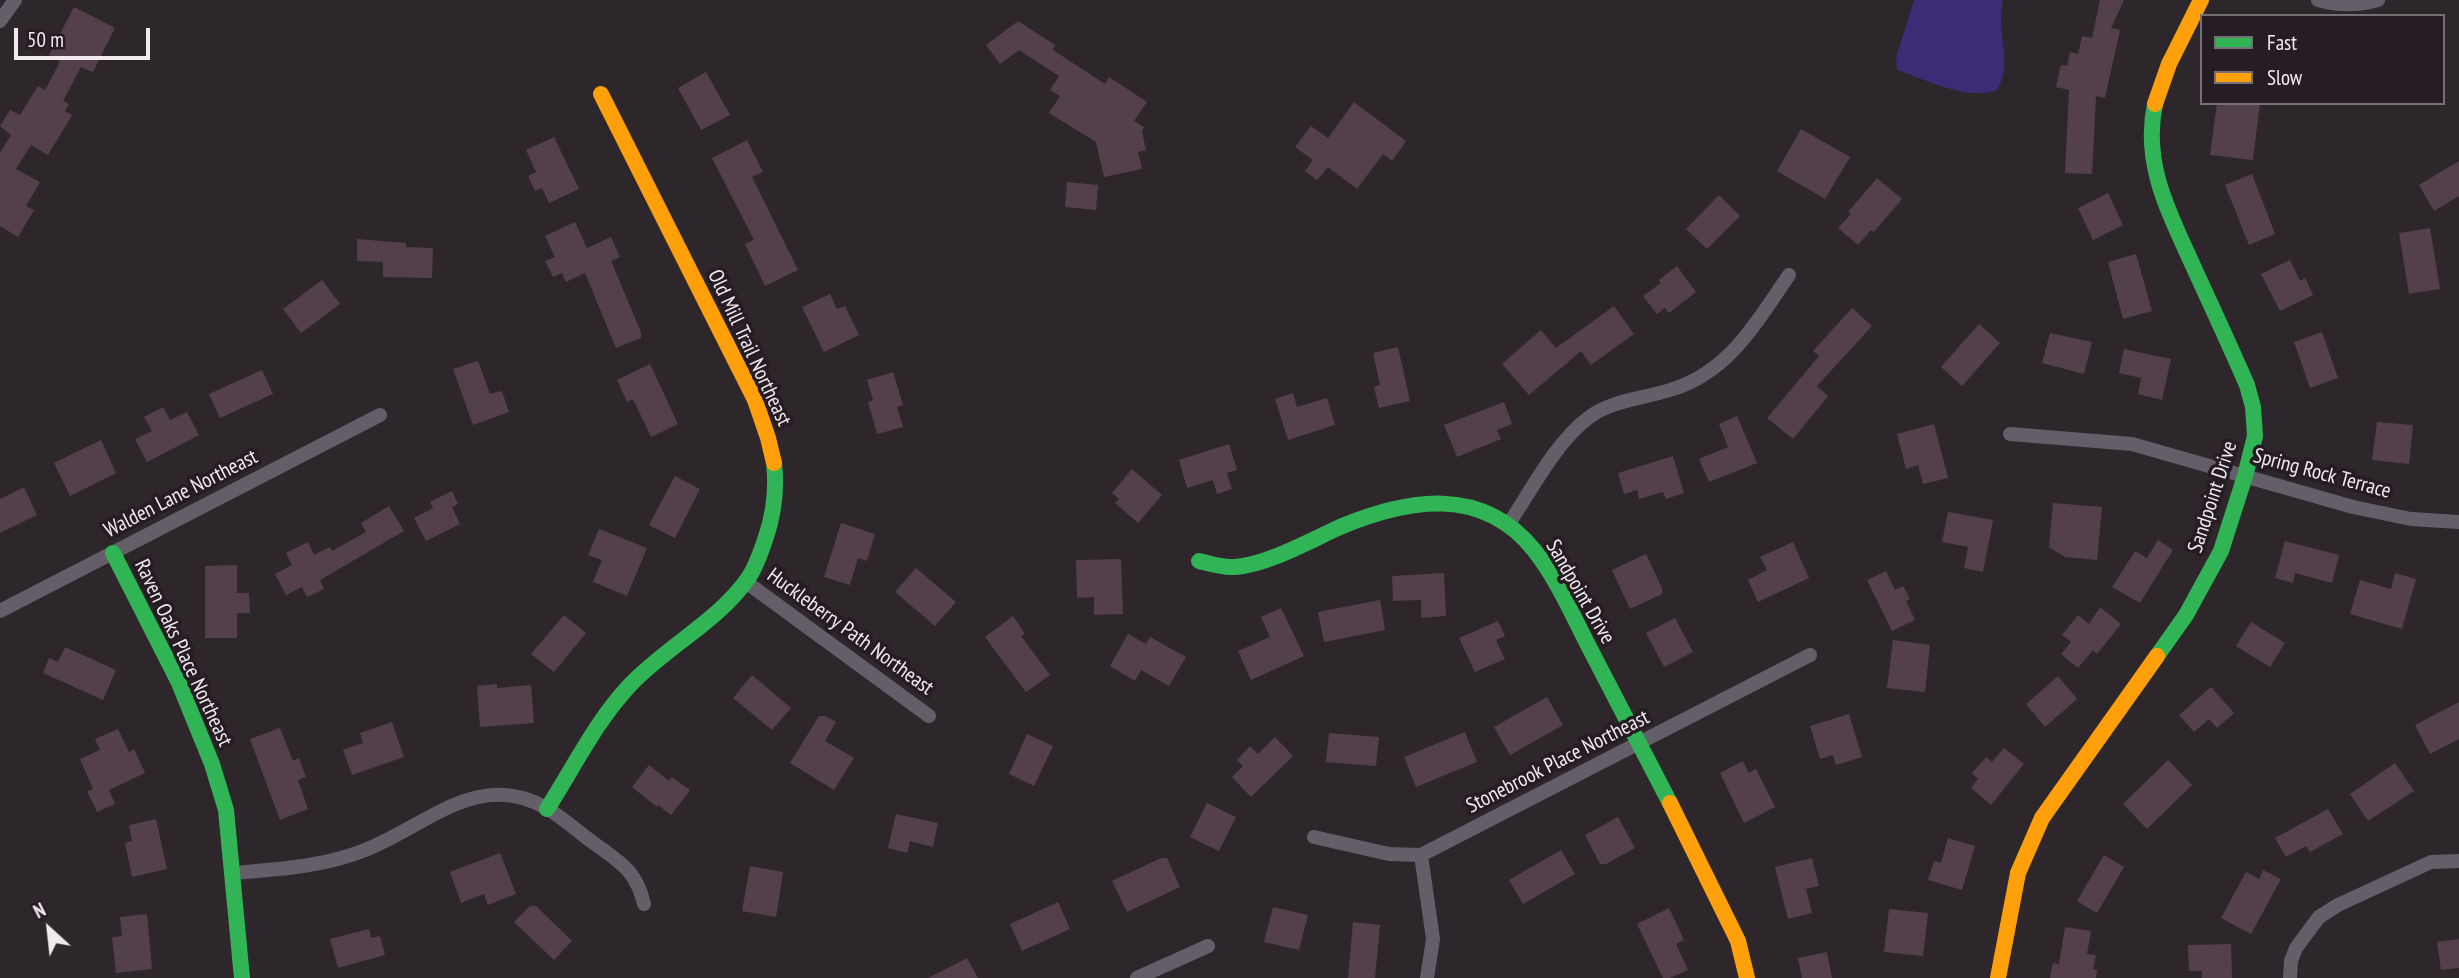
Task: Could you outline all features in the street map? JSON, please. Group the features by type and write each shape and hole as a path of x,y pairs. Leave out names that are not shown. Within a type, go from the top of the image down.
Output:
{"street":[{"path":"0,21 15,0"},
{"name":"Sandpoint Drive","path":"1998,978 2016,882 2028,847 2042,818 2186,615 2221,551 2255,436 2253,407 2239,365 2168,210 2152,166 2150,134 2165,69 2201,0"},
{"path":"2318,0 2341,5 2378,0"},
{"name":"Old Mill Trail Northeast","path":"547,809 610,708 630,685 703,623 746,582 769,533 777,485 774,457 766,427 601,94"},
{"path":"1508,525 1559,449 1588,418 1616,403 1688,384 1716,367 1734,352 1789,275"},
{"name":"Walden Lane Northeast","path":"0,611 380,415"},
{"name":"Spring Rock Terrace","path":"2010,434 2132,444 2383,514 2459,522"},
{"name":"Sandpoint Drive","path":"1199,561 1225,568 1251,564 1372,515 1395,507 1421,503 1465,507 1485,513 1508,525 1541,559 1556,582 1732,926 1744,959 1747,978"},
{"name":"Raven Oaks Place Northeast","path":"113,553 178,682 212,764 226,810 242,978"},
{"name":"Huckleberry Path Northeast","path":"746,582 929,716"},
{"name":"Stonebrook Place Northeast","path":"1421,855 1810,655"},
{"path":"233,873 306,866 365,850 456,803 475,796 498,794 522,799 547,809 626,867 640,885 643,904"},
{"path":"1314,837 1390,854 1421,855 1433,939 1427,978"},
{"path":"2290,978 2291,961 2296,948 2319,917 2338,905 2431,862 2459,860"},
{"path":"1137,978 1208,946"}],"shaded area":[{"path":"1914,0 2003,0 2001,23 2004,68 1997,90 1985,93 1959,91 1897,70 1896,58"}],"building":[{"path":"2100,0 2124,0 2111,28 2120,30 2105,98 2096,96 2092,174 2065,173 2069,90 2056,87 2061,65 2067,66 2070,52 2078,54 2082,36 2092,38"},
{"path":"74,7 115,28 93,72 81,67 63,101 69,104 65,111 72,115 48,155 31,145 16,169 40,182 26,206 34,210 18,237 0,226 0,153 11,135 0,126 10,110 20,115 38,86 45,90 60,62 49,55"},
{"path":"1018,21 1055,45 1053,50 1105,84 1109,77 1147,102 1134,121 1144,127 1142,131 1146,150 1138,152 1142,169 1104,177 1096,142 1049,113 1060,96 1050,90 1059,76 1019,50 1000,64 986,45"},
{"path":"706,72 730,115 701,130 678,88"},
{"path":"1354,102 1406,141 1392,161 1383,154 1357,189 1328,167 1317,180 1305,171 1313,160 1295,147 1311,126 1328,138"},
{"path":"2217,105 2260,105 2253,160 2210,155"},
{"path":"1801,129 1850,157 1825,199 1777,171"},
{"path":"554,137 579,189 549,203 542,188 535,191 528,176 536,172 526,150"},
{"path":"747,140 763,172 752,177 798,270 765,286 745,244 754,240 712,158"},
{"path":"2459,161 2459,196 2434,211 2419,185"},
{"path":"2252,174 2275,234 2249,245 2225,185"},
{"path":"1877,178 1902,199 1874,232 1871,230 1858,245 1838,228"},
{"path":"1067,182 1098,185 1096,210 1065,207"},
{"path":"2108,193 2123,225 2093,240 2078,208"},
{"path":"1719,195 1740,216 1707,249 1686,229"},
{"path":"575,222 587,248 611,237 620,257 611,261 641,332 641,338 616,348 585,273 566,282 562,273 553,277 545,261 555,257 545,236"},
{"path":"2430,228 2440,289 2409,294 2399,233"},
{"path":"357,239 406,243 406,247 433,248 432,278 383,277 383,262 357,261"},
{"path":"2136,254 2152,311 2123,319 2108,262"},
{"path":"2290,260 2300,281 2305,278 2313,295 2280,311 2261,274"},
{"path":"1677,266 1696,292 1669,313 1665,308 1657,314 1643,296 1661,283 1659,280"},
{"path":"322,280 340,304 301,333 283,309"},
{"path":"830,294 837,309 845,306 859,335 824,352 802,307"},
{"path":"1614,306 1634,334 1591,365 1581,351 1529,395 1502,364 1541,330 1556,348"},
{"path":"1852,308 1872,326 1817,386 1828,396 1793,439 1767,418 1819,356 1813,351"},
{"path":"1979,324 2000,343 1962,386 1941,367"},
{"path":"2322,332 2338,378 2310,388 2294,342"},
{"path":"2050,333 2092,342 2084,374 2042,363"},
{"path":"1398,347 1410,401 1379,408 1374,387 1380,385 1373,353"},
{"path":"2124,349 2171,359 2162,400 2138,394 2141,378 2119,373"},
{"path":"478,361 490,394 502,391 509,412 473,425 453,369"},
{"path":"650,364 678,424 651,437 633,399 627,402 617,380"},
{"path":"262,370 273,394 220,418 209,394"},
{"path":"893,372 903,405 897,407 903,427 877,434 868,402 873,400 867,380"},
{"path":"1293,393 1297,407 1327,398 1335,425 1288,440 1275,399"},
{"path":"1504,402 1512,424 1497,430 1501,439 1457,457 1444,425"},
{"path":"163,407 170,420 187,412 199,435 147,462 135,439 152,431 144,417"},
{"path":"1737,416 1757,463 1709,482 1699,459 1728,447 1719,424"},
{"path":"2377,422 2413,425 2409,464 2372,460"},
{"path":"1934,424 1948,478 1923,484 1918,465 1906,469 1897,434"},
{"path":"101,440 116,473 70,496 54,463"},
{"path":"1229,444 1237,470 1227,473 1232,489 1217,494 1213,480 1187,488 1179,460"},
{"path":"1673,456 1684,493 1666,499 1663,492 1639,499 1637,490 1624,494 1618,473"},
{"path":"1132,469 1162,495 1138,523 1115,503 1119,499 1112,493"},
{"path":"675,476 700,489 675,538 649,525"},
{"path":"24,487 37,515 0,533 0,499"},
{"path":"452,491 458,504 452,507 460,524 426,541 414,518 433,508 430,502"},
{"path":"2053,503 2102,507 2097,560 2065,557 2049,547"},
{"path":"389,506 404,531 320,580 324,589 307,597 302,587 286,595 275,574 292,565 286,553 308,542 314,555 330,547 332,551 366,532 361,523"},
{"path":"1948,512 1993,520 1983,572 1964,568 1968,547 1942,542"},
{"path":"841,523 875,534 867,561 858,558 850,585 824,577"},
{"path":"599,529 647,548 627,596 593,582 602,560 588,555"},
{"path":"2158,540 2173,550 2140,603 2112,587 2135,551 2147,558"},
{"path":"2285,541 2339,555 2332,583 2295,573 2293,583 2275,578"},
{"path":"1793,542 1809,578 1758,602 1748,580 1767,570 1760,557"},
{"path":"1646,554 1662,588 1662,594 1630,609 1612,570"},
{"path":"1121,559 1123,614 1094,615 1094,597 1077,598 1076,560"},
{"path":"237,565 237,593 249,593 250,613 237,613 237,638 205,638 205,566"},
{"path":"916,568 956,602 935,626 895,592"},
{"path":"1886,571 1895,590 1903,586 1910,599 1906,601 1915,620 1892,631 1867,580"},
{"path":"1444,573 1446,616 1421,618 1421,600 1393,601 1392,576"},
{"path":"2395,573 2416,579 2402,629 2350,614 2360,580 2391,589"},
{"path":"1380,600 1385,630 1324,642 1318,612"},
{"path":"2100,607 2121,624 2097,654 2093,650 2078,668 2061,654 2071,642 2062,635 2078,615 2089,624"},
{"path":"1281,608 1304,656 1251,680 1238,651 1270,637 1261,617"},
{"path":"564,615 586,633 554,672 531,654"},
{"path":"1013,616 1025,634 1021,636 1050,675 1026,692 985,637"},
{"path":"1675,618 1693,652 1664,667 1646,633"},
{"path":"1498,621 1505,636 1496,640 1505,659 1475,672 1459,638"},
{"path":"2251,622 2285,643 2270,667 2236,646"},
{"path":"1128,634 1146,644 1150,637 1186,657 1169,686 1141,670 1135,681 1110,666"},
{"path":"1893,640 1930,645 1925,692 1887,688"},
{"path":"65,647 116,670 103,700 43,673 49,658 58,662"},
{"path":"752,675 791,708 772,730 733,698"},
{"path":"2058,676 2077,699 2045,727 2026,704"},
{"path":"497,684 497,688 531,685 534,723 480,727 477,686"},
{"path":"2211,687 2234,713 2217,728 2209,719 2194,732 2179,715"},
{"path":"1547,697 1563,725 1510,755 1494,727"},
{"path":"2459,702 2459,739 2430,754 2415,725"},
{"path":"1849,714 1862,757 1836,765 1833,755 1820,759 1810,726"},
{"path":"819,716 836,722 825,741 854,758 834,790 790,763"},
{"path":"392,722 404,757 352,775 343,750 363,743 360,733"},
{"path":"280,728 293,761 299,758 306,777 298,780 308,809 280,820 250,739"},
{"path":"118,729 129,752 134,749 145,773 109,790 115,804 97,812 87,791 93,789 80,759 100,750 95,739"},
{"path":"1465,732 1477,762 1416,787 1404,757"},
{"path":"1329,733 1379,737 1376,766 1326,762"},
{"path":"1027,734 1053,746 1034,786 1009,774"},
{"path":"1275,737 1293,756 1251,797 1232,777 1243,766 1237,760 1250,746 1258,754"},
{"path":"2004,748 2024,764 1991,805 1971,788 1978,779 1972,773 1986,757 1992,762"},
{"path":"2168,760 2192,785 2147,829 2123,804"},
{"path":"1743,761 1749,773 1756,769 1775,807 1744,823 1720,773"},
{"path":"2395,763 2414,791 2368,821 2350,794"},
{"path":"649,765 669,781 672,777 690,790 671,815 632,787"},
{"path":"1207,803 1236,817 1219,851 1190,837"},
{"path":"2328,809 2343,834 2310,852 2306,846 2286,857 2275,838"},
{"path":"896,814 938,823 933,847 910,841 907,853 888,848"},
{"path":"1618,817 1635,848 1606,864 1600,864 1585,835"},
{"path":"156,819 167,869 132,877 125,843 132,841 129,825"},
{"path":"1948,838 1975,846 1962,890 1928,880 1934,861 1941,863"},
{"path":"1561,850 1575,874 1523,904 1509,880"},
{"path":"500,853 516,894 488,905 484,894 461,903 450,872"},
{"path":"2104,855 2124,867 2097,913 2077,901"},
{"path":"1161,858 1167,858 1180,887 1127,912 1112,881"},
{"path":"1812,858 1819,886 1806,889 1812,913 1788,919 1775,867"},
{"path":"750,866 783,872 776,917 742,911"},
{"path":"2263,870 2281,879 2251,934 2221,918 2246,872 2259,879"},
{"path":"1058,902 1070,929 1022,951 1010,924"},
{"path":"530,906 536,906 572,941 554,960 514,922"},
{"path":"1273,907 1308,915 1299,950 1264,942"},
{"path":"1669,908 1684,940 1676,944 1688,970 1670,978 1663,978 1637,924"},
{"path":"1889,909 1928,913 1923,956 1884,952"},
{"path":"147,914 152,969 116,973 112,937 122,936 120,917"},
{"path":"1353,922 1380,925 1375,978 1348,978"},
{"path":"2065,927 2091,931 2087,954 2096,955 2093,969 2097,970 2096,978 2050,978 2053,963 2059,964"},
{"path":"369,929 371,938 380,936 385,955 338,968 330,939"},
{"path":"2459,939 2459,968 2441,970 2437,942"},
{"path":"2231,944 2232,978 2202,978 2202,971 2189,971 2188,945"},
{"path":"1827,952 1832,978 1802,978 1798,958"},
{"path":"967,958 978,978 928,978"}],"traffic: fast":[{"path":"2155,104 2152,148 2161,189 2247,385 2253,407 2255,436 2221,551 2186,615 2157,656"},
{"path":"547,809 596,729 630,685 723,607 749,577 759,558 771,519 775,492 774,463"},
{"path":"1199,561 1226,567 1248,565 1275,557 1365,517 1417,505 1467,507 1491,515 1513,529 1534,550 1550,573 1670,803"},
{"path":"113,553 179,683 212,764 226,810 242,978"}],"traffic: slow":[{"path":"2155,104 2169,64 2201,0"},
{"path":"601,94 755,400 774,463"},
{"path":"1998,978 2018,873 2042,818 2157,656"},
{"path":"1670,803 1738,941 1747,978"}]}
